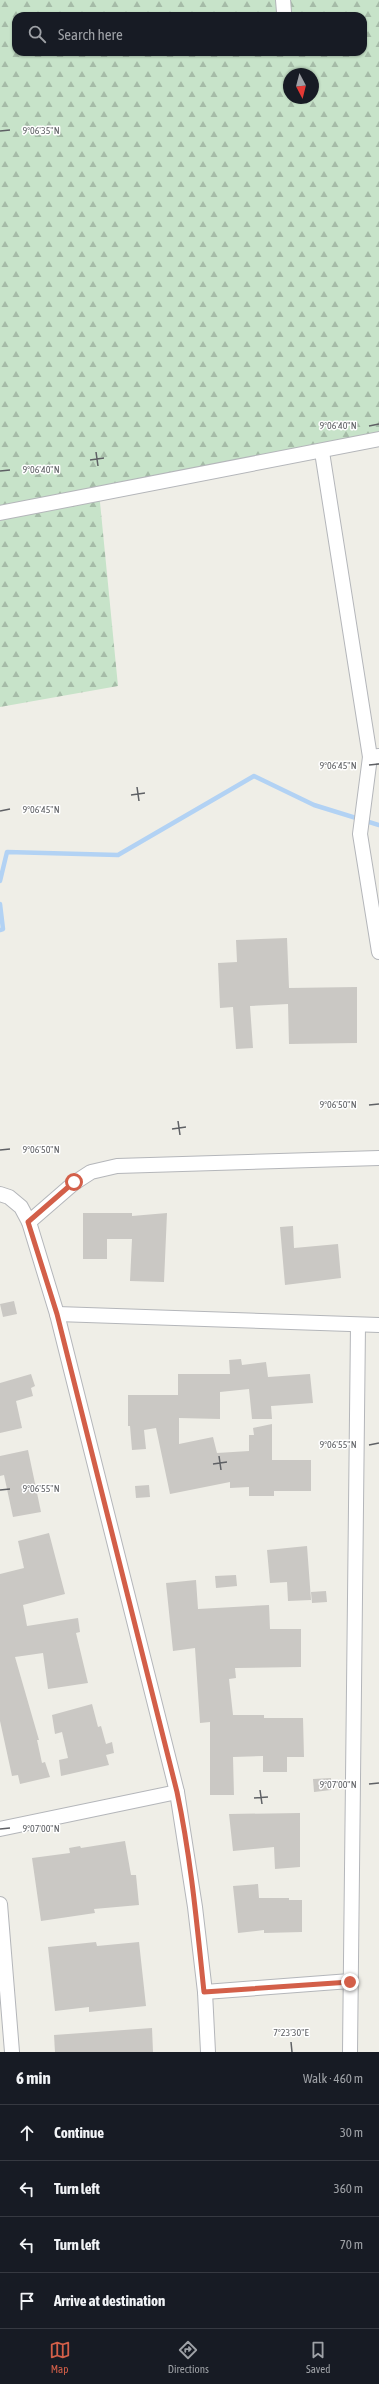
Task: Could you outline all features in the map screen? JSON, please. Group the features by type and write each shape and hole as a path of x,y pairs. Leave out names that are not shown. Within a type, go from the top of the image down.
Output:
{"street":[{"path":"0,514 379,440"},
{"path":"322,452 375,757 369,772 360,834 379,952"},
{"path":"28,1222 74,1182 91,1172 117,1166 379,1158"},
{"path":"0,1194 9,1197 21,1207 28,1222 57,1314 177,1792 193,1892 204,1992 208,2052"},
{"path":"57,1314 379,1325"},
{"path":"350,2052 358,1325"},
{"path":"0,1829 177,1792"},
{"path":"0,1904 4,2001 12,2052"},
{"path":"204,1992 350,1982"}],"green space":[{"path":"0,0 379,0 379,442 99,492 118,686 0,707"}],"building":[{"path":"287,938 289,988 357,987 357,1043 289,1044 288,1004 250,1006 253,1048 236,1049 233,1007 220,1008 218,963 237,962 236,940"},
{"path":"83,1213 132,1213 132,1216 167,1213 164,1282 130,1281 132,1239 107,1239 107,1259 83,1259"},
{"path":"293,1226 294,1248 338,1244 341,1278 285,1285 280,1227"},
{"path":"14,1301 17,1314 3,1317 0,1304"},
{"path":"241,1359 242,1365 266,1362 268,1377 310,1374 313,1403 271,1406 272,1419 252,1419 249,1389 220,1392 220,1419 179,1418 179,1444 213,1437 217,1453 249,1451 249,1435 254,1435 253,1428 272,1424 272,1460 311,1460 311,1491 274,1491 274,1496 249,1496 249,1487 230,1488 230,1482 170,1494 156,1428 144,1430 146,1449 132,1450 130,1426 128,1426 128,1395 178,1395 178,1374 230,1374 229,1360"},
{"path":"31,1374 35,1386 31,1388 33,1396 16,1401 22,1428 0,1433 0,1383"},
{"path":"28,1450 41,1512 13,1517 4,1475 0,1476 0,1456"},
{"path":"149,1485 150,1497 136,1498 135,1486"},
{"path":"49,1533 65,1594 23,1605 27,1626 78,1618 80,1632 76,1633 88,1683 48,1689 43,1653 15,1657 39,1740 37,1740 42,1763 45,1762 50,1777 20,1784 18,1775 12,1776 0,1721 0,1574 24,1568 18,1541"},
{"path":"307,1546 311,1600 288,1601 287,1582 270,1583 267,1550"},
{"path":"236,1575 237,1586 216,1588 215,1576"},
{"path":"196,1580 198,1609 269,1605 270,1629 301,1629 301,1667 235,1668 236,1678 229,1679 233,1715 264,1715 264,1718 303,1718 304,1757 287,1757 287,1772 263,1772 263,1756 233,1757 234,1795 210,1795 210,1722 200,1723 195,1648 173,1651 166,1583"},
{"path":"326,1591 327,1602 312,1603 311,1592"},
{"path":"92,1704 98,1727 101,1726 106,1744 112,1742 114,1753 106,1755 109,1765 61,1776 59,1760 68,1758 62,1732 55,1734 52,1715"},
{"path":"331,1778 331,1790 314,1792 313,1779"},
{"path":"300,1813 300,1867 275,1869 274,1847 233,1851 229,1814"},
{"path":"125,1841 131,1875 136,1875 139,1905 94,1909 95,1913 41,1921 32,1858 70,1853 69,1848 80,1846 81,1848"},
{"path":"258,1884 259,1898 289,1898 289,1900 302,1900 302,1932 264,1933 264,1930 238,1933 233,1886"},
{"path":"96,1942 97,1946 139,1942 146,2006 89,2012 89,2007 55,2011 48,1947"},
{"path":"152,2028 153,2052 55,2052 54,2035"}],"waterway":[{"path":"0,881 7,852 118,855 254,776 314,805 379,825"},
{"path":"0,904 3,929 0,930"}],"route":[{"path":"74,1182 28,1222 57,1314 177,1792 184,1825 204,1992 350,1982"}]}
